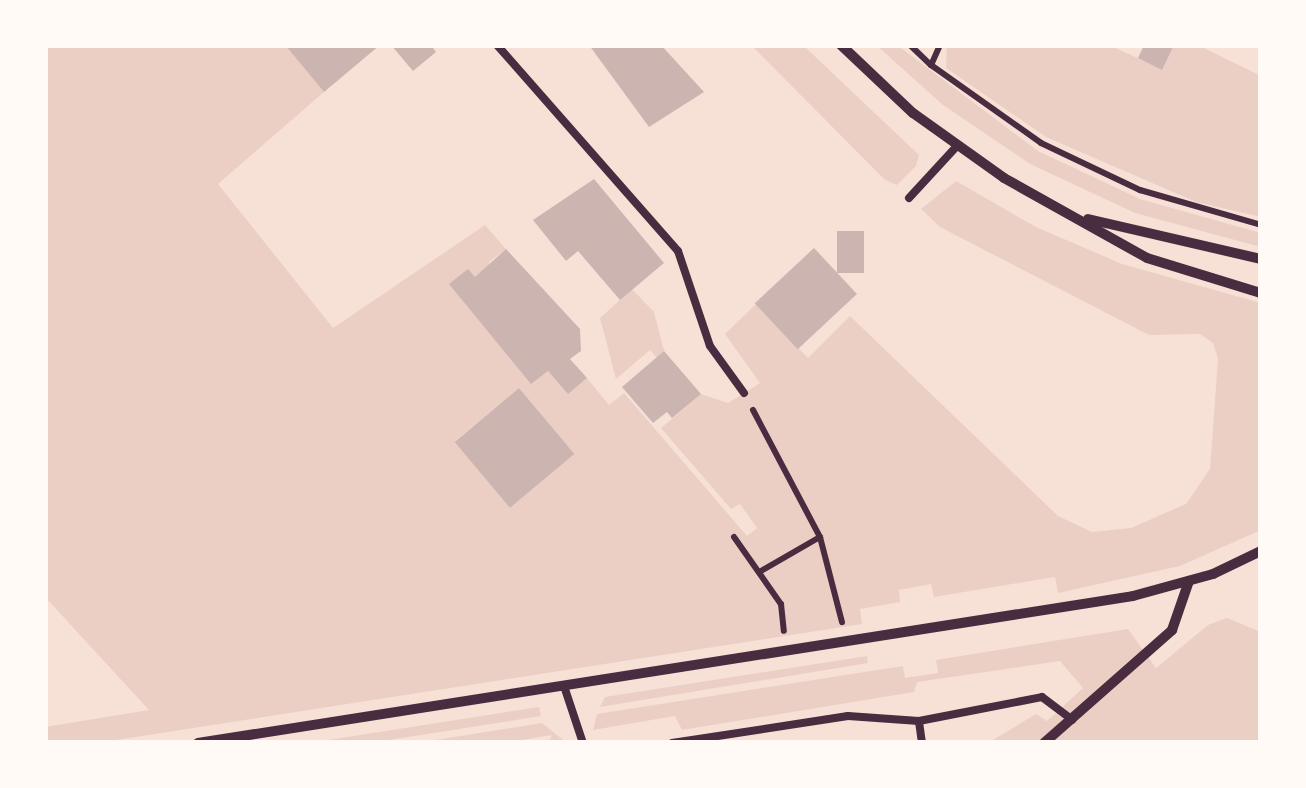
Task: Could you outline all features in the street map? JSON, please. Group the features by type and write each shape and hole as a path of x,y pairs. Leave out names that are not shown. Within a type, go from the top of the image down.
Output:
{"street":[{"path":"841,45 956,147 1147,258 1261,294"},
{"path":"1078,217 1261,258"},
{"path":"198,743 845,644 1189,582 1261,551"},
{"path":"1044,743 1172,630 1189,582"}],"lane":[{"path":"497,45 678,251 710,346 744,393"},
{"path":"909,198 956,147"},
{"path":"564,686 583,743"},
{"path":"672,743 848,716 918,721 1042,698 1072,720"},
{"path":"918,721 922,743"}],"path":[{"path":"910,45 999,118 1096,172 1192,208 1261,225"},
{"path":"931,65 940,45"},
{"path":"744,393 820,538 845,644"},
{"path":"734,538 781,604 787,652"},
{"path":"761,571 820,538"}],"shaded area":[{"path":"45,45 285,45 324,92 218,184 333,328 485,225 506,249 489,262 531,383 548,371 568,393 587,378 609,405 624,393 747,536 757,528 740,504 731,509 661,428 701,394 728,403 760,383 725,334 756,304 808,358 850,316 1058,516 1092,532 1131,528 1186,504 1210,469 1218,359 1213,343 1200,334 1149,335 940,227 921,209 956,181 1036,227 1122,264 1261,303 1261,530 1180,566 1058,593 1055,577 934,597 931,584 899,590 900,602 860,609 862,624 97,743 45,743 45,727 149,710 45,597","holes":["519,388 573,454 510,507 455,441"]},
{"path":"751,45 803,45 919,155 916,166 897,185 885,180"},
{"path":"876,45 897,45 1038,151 1140,199 1261,233 1261,247 1135,213 1030,164 943,105"},
{"path":"947,45 1109,45 1162,69 1174,45 1198,45 1261,76 1261,217 1196,202 1046,137 946,68"},
{"path":"632,289 654,312 664,351 657,358 650,350 616,379 600,318"},
{"path":"1227,618 1261,632 1261,743 988,743 1036,714 1047,721 1083,688 1060,661 917,682 914,692 682,730 675,716 593,730 597,714 903,666 905,678 938,673 936,660 1128,629 1156,668 1208,625"},
{"path":"867,656 868,663 600,707 605,697"},
{"path":"539,707 541,716 370,743 309,743"},
{"path":"542,723 567,743 548,743 552,735 504,743 417,743"}],"building":[{"path":"285,45 380,45 324,92"},
{"path":"391,45 431,45 436,52 413,71"},
{"path":"589,45 661,45 704,92 649,127"},
{"path":"1144,45 1174,45 1162,70 1138,58"},
{"path":"594,179 664,263 620,300 578,251 566,261 533,220"},
{"path":"837,231 864,231 864,273 837,273"},
{"path":"814,248 857,294 798,349 755,303"},
{"path":"506,249 580,329 581,351 570,359 587,378 568,394 548,371 531,384 449,284 468,269 475,277"},
{"path":"664,351 701,394 672,418 667,412 653,423 622,387"},
{"path":"519,388 574,454 510,508 455,442"}]}
